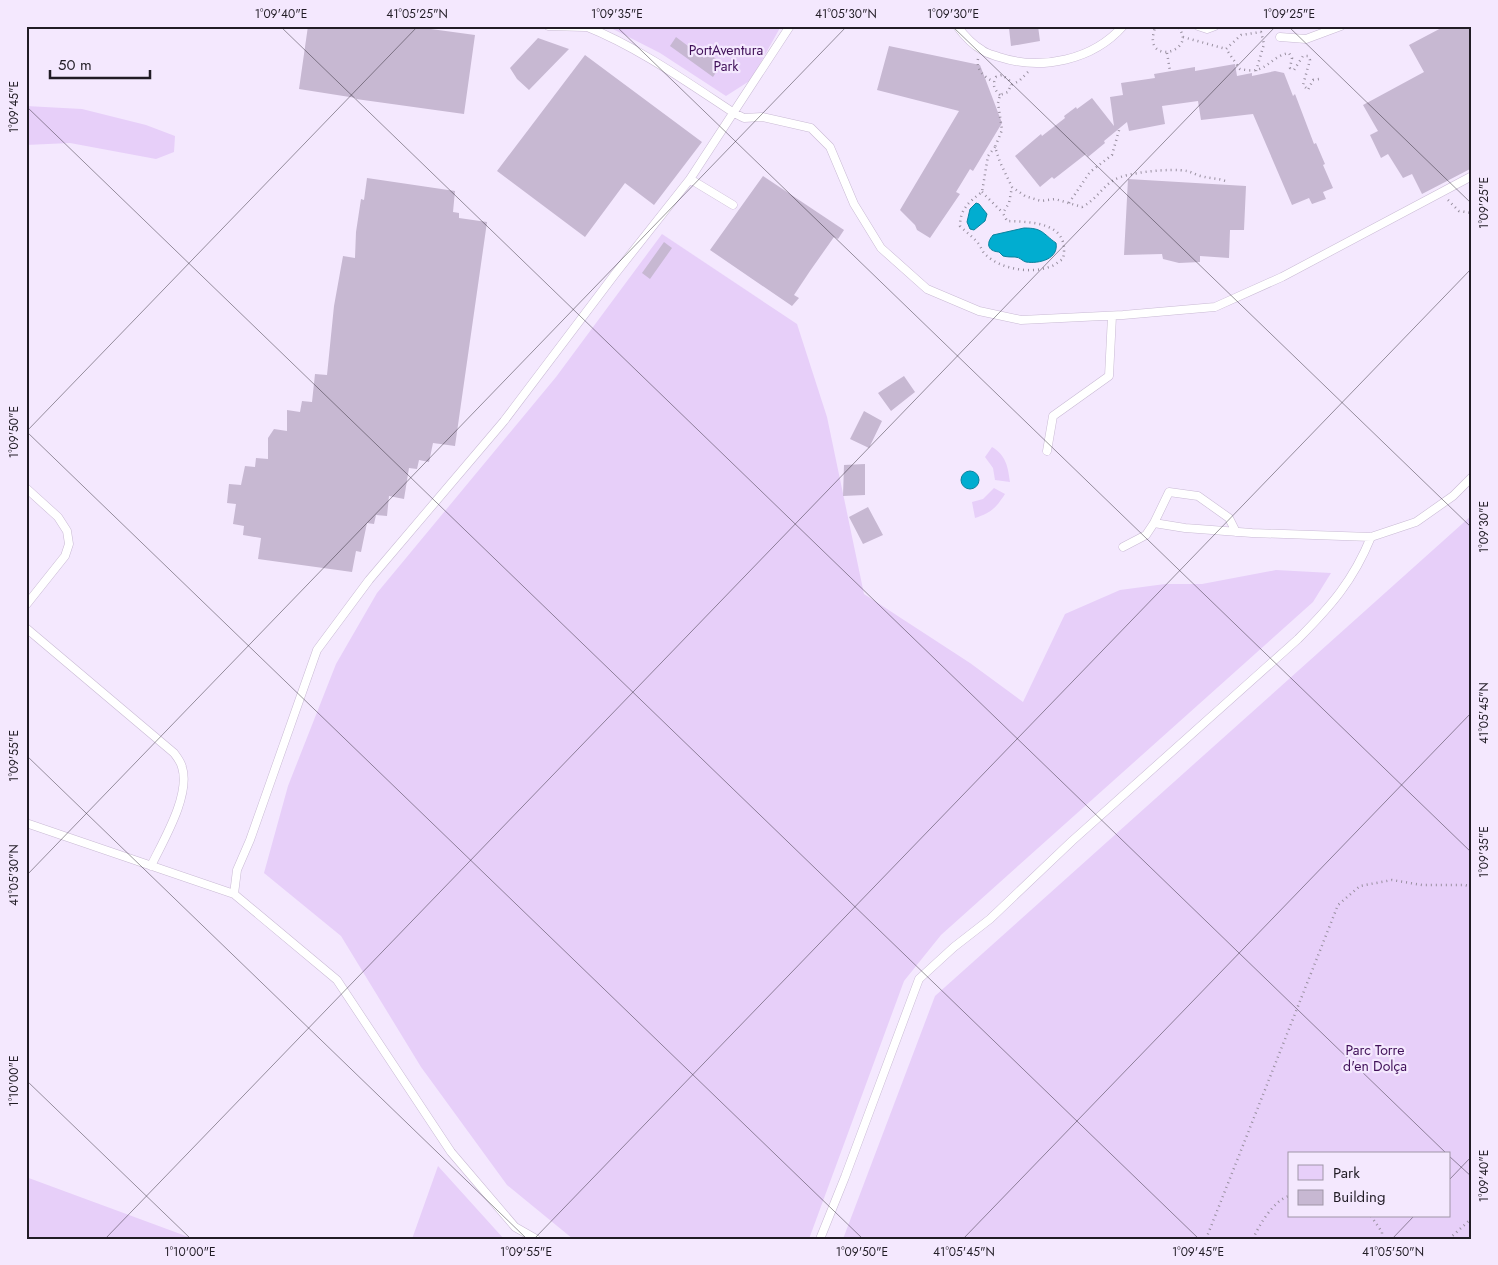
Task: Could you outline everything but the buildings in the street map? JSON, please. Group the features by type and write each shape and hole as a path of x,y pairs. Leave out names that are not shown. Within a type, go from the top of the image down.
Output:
{"lane":[{"path":"548,26 585,26 625,45 668,69 744,118 762,118 811,128 830,147 854,204 881,248 927,289 979,311 1020,320 1112,316 1215,307 1282,277 1441,193 1470,180"},
{"path":"234,894 237,870 317,650 369,580 504,421 690,178 790,26"},
{"path":"957,26 981,50 1007,60 1030,64 1078,56 1096,48 1123,26"},
{"path":"1198,26 1207,29 1215,26"},
{"path":"1280,37 1306,39 1341,26"},
{"path":"690,178 733,205"},
{"path":"1047,451 1053,416 1109,376 1112,316"},
{"path":"1154,523 1185,528 1236,532 1371,537 1416,522 1453,496 1472,477"},
{"path":"26,488 58,516 67,531 69,544 65,556 26,605"},
{"path":"1123,547 1146,535 1169,492 1198,496 1229,518 1236,532"},
{"path":"820,1239 919,979 954,947 990,919 1072,841 1298,639 1326,611 1345,587 1362,559 1371,537"},
{"path":"26,628 174,753 182,767 184,784 178,806 151,866"},
{"path":"26,823 234,894 338,980 451,1152 516,1226 536,1239"}],"path":[{"path":"1158,26 1155,28 1152,36 1153,45 1156,49 1167,53 1178,49 1183,37 1181,30 1177,26"},
{"path":"1226,49 1241,35 1261,32 1264,44 1256,70"},
{"path":"1183,37 1226,49 1240,69 1256,70 1266,66 1281,54 1289,53 1292,58 1290,68 1294,70 1303,56 1308,56 1310,60 1303,85 1308,90 1313,80 1319,79"},
{"path":"981,50 977,66 987,79 994,82"},
{"path":"1167,53 1170,71"},
{"path":"1000,95 1008,92 1011,85 1019,81 1028,72 1030,64"},
{"path":"1000,95 994,88 996,77 1002,75 1009,80 1011,85"},
{"path":"982,192 1003,213 1006,221 1040,223 1052,228 1061,237 1065,249 1063,259 1052,267 1040,270 1028,270 997,264 985,254 978,243 960,226 960,216 968,203 982,192 988,156 995,147 1002,130 998,103 1000,95"},
{"path":"1068,203 1090,172 1112,154 1120,128"},
{"path":"995,147 1012,187 1026,196 1041,201 1055,199 1082,206 1091,202 1114,180 1145,172 1187,171 1203,177 1218,178 1228,182"},
{"path":"1003,213 1009,203 1012,187"},
{"path":"1441,193 1459,211 1472,212"},
{"path":"1206,1239 1338,905 1360,886 1392,880 1422,885 1465,885 1472,887"},
{"path":"1253,1239 1258,1226 1282,1198 1288,1196"},
{"path":"1372,1218 1382,1232 1382,1239"},
{"path":"1450,1238 1472,1218"}],"green space":[{"name":"PortAventura Park","path":"607,26 781,26 751,80 726,96 660,53"},
{"path":"26,106 82,109 146,125 175,136 174,152 156,159 70,143 26,145"},
{"path":"662,234 797,324 827,417 864,594 970,663 1023,702 1065,614 1120,590 1165,584 1202,584 1276,570 1331,573 1313,602 941,935 904,981 809,1239 573,1239 507,1185 421,1067 341,936 264,873 288,786 336,664 377,593 556,377"},
{"path":"992,447 1003,458 1007,466 1010,482 995,480 993,468 985,457"},
{"path":"994,488 1005,494 993,509 975,518 972,502 983,499"},
{"name":"Parc Torre d'en Dolça","path":"1472,515 1472,1239 843,1239 935,996"},
{"path":"438,1166 504,1239 412,1239"},
{"path":"26,1177 194,1239 26,1239"}],"water":[{"path":"976,203 987,214 985,221 974,230 970,229 967,222 970,209"},
{"path":"1024,228 1039,230 1056,243 1056,248 1051,257 1037,262 1026,262 1017,257 1003,256 990,248 989,244 993,235"},
{"path":"970,471 978,476 979,480 974,488 970,489 962,484 961,480 966,472"}]}
